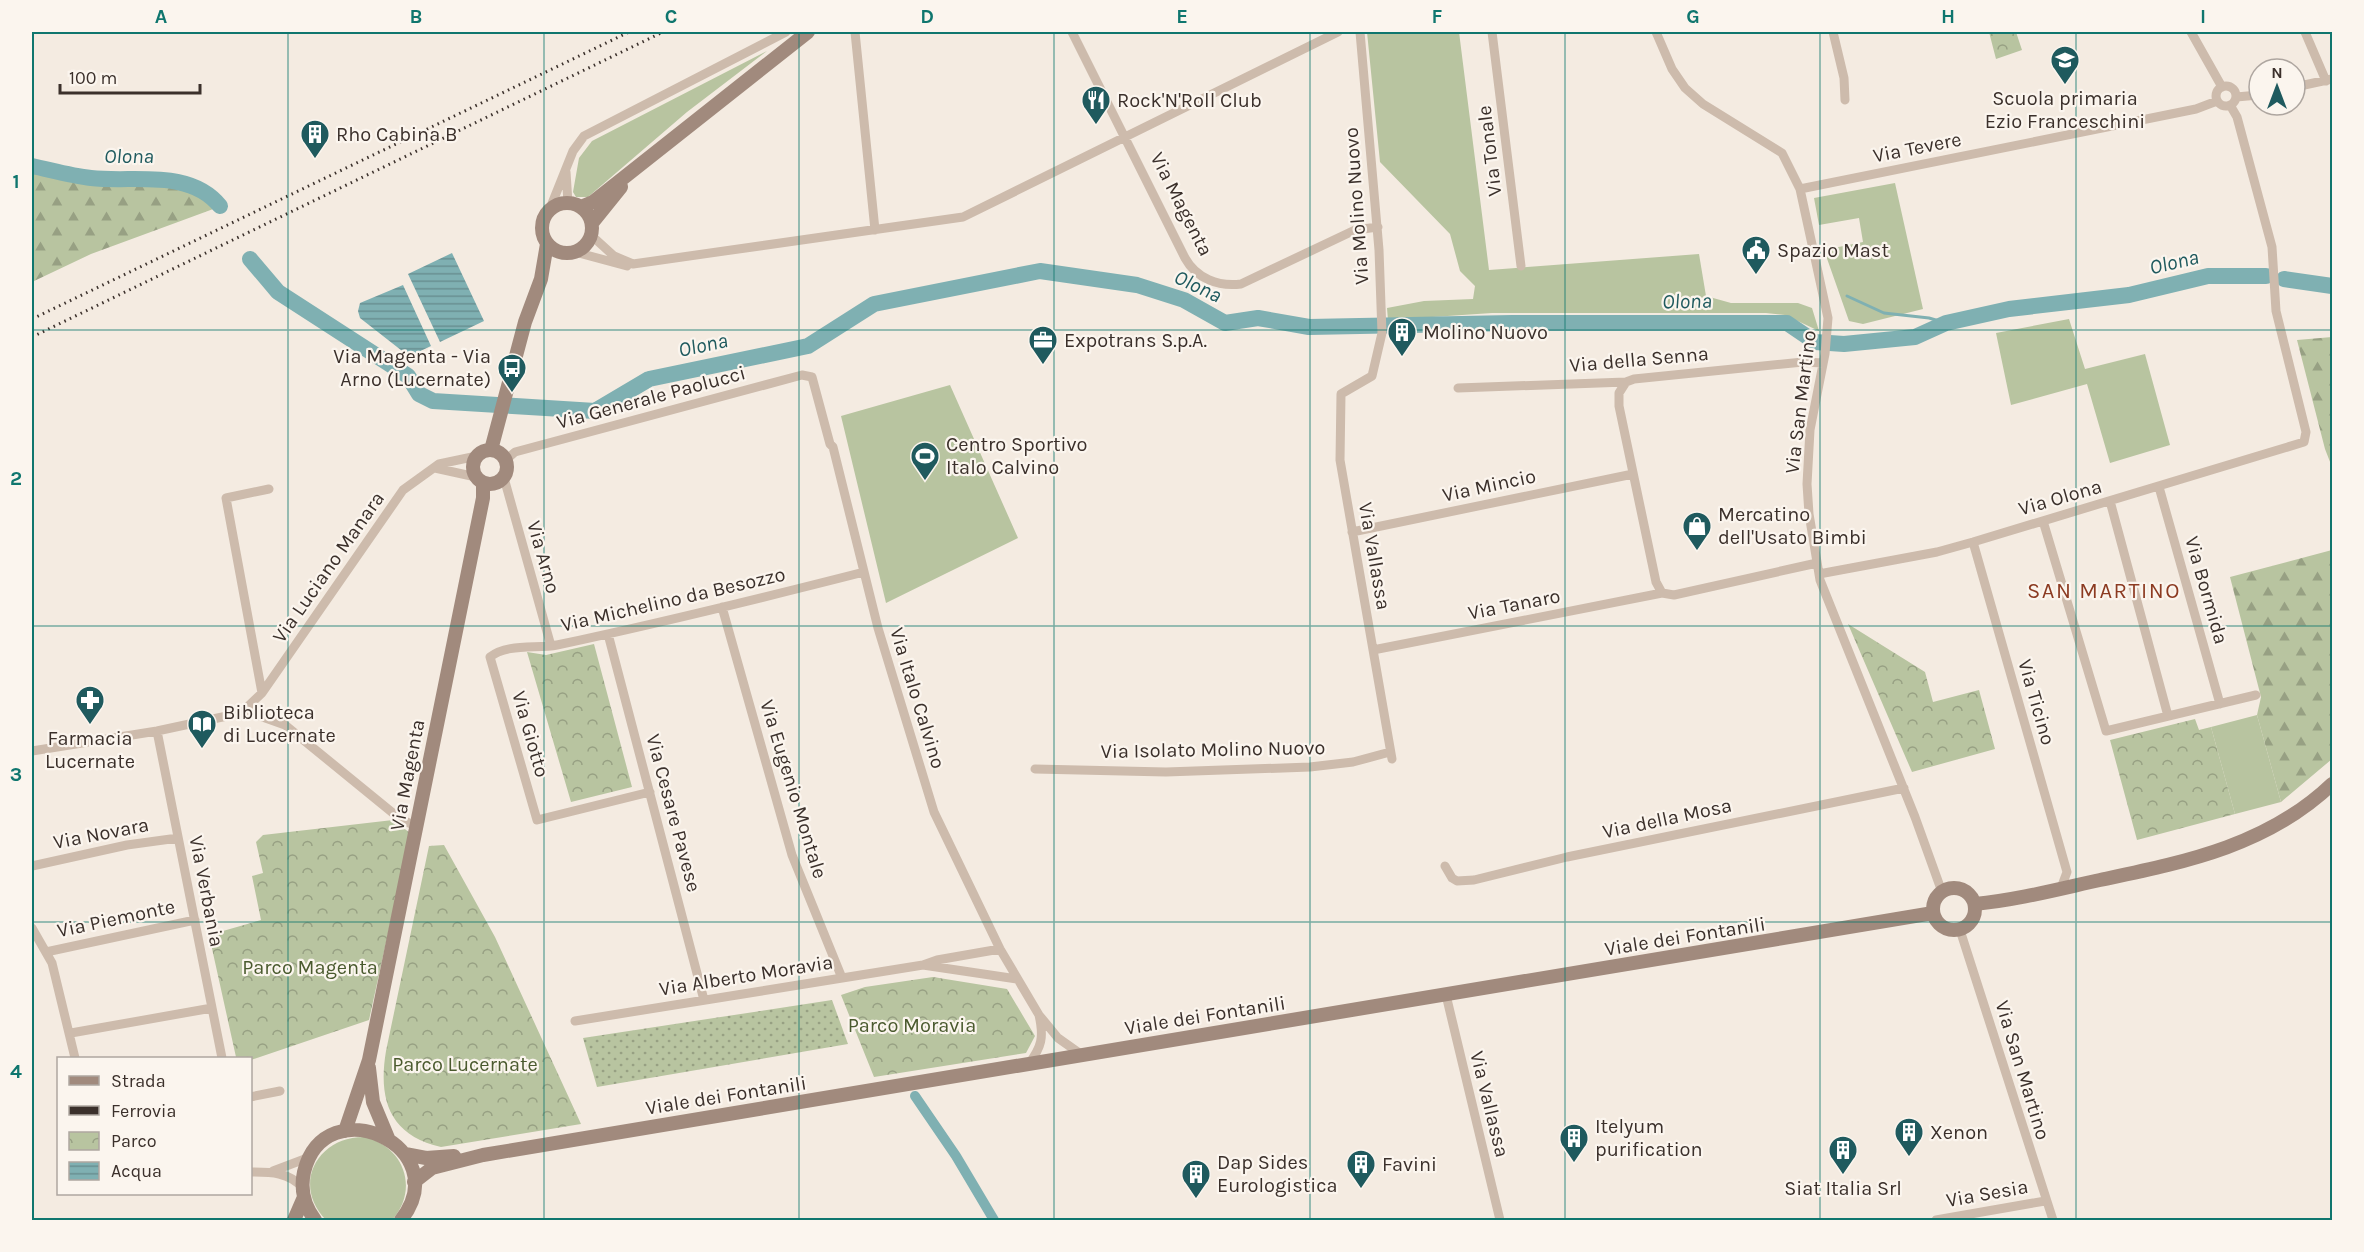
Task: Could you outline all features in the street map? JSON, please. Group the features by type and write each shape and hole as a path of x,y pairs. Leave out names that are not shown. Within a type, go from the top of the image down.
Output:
{"main road":[{"path":"498,454 477,456 473,465 489,480 507,470 498,454 497,434 525,322 542,279 547,244 542,227 549,211 559,204 574,205 593,202 808,32"},
{"path":"542,279 569,253 584,247 592,230 640,165"},
{"path":"574,205 592,230"},
{"path":"547,244 569,253"},
{"name":"Via Magenta","path":"345,1131 369,1060 483,498 489,480"},
{"path":"1975,904 2082,884 2205,856 2241,844 2278,825 2318,797 2332,784"},
{"path":"1959,889 1969,894 1975,904 1973,919 1960,930 1943,927 1933,913 1934,903 1942,892 1959,889"},
{"name":"Viale dei Fontanili","path":"414,1182 432,1168 483,1155 1933,913"},
{"name":"Via Magenta","path":"369,1060 373,1102 388,1138"},
{"path":"294,1221 303,1192 305,1169 310,1157 326,1140 345,1131 366,1130 388,1138 405,1154 414,1182 412,1200 402,1221"},
{"name":"Viale dei Fontanili","path":"405,1154 426,1158 483,1155"},
{"path":"303,1192 315,1221"}],"street":[{"path":"549,211 573,151 584,136 786,32"},
{"path":"855,32 875,230"},
{"name":"Via Magenta","path":"1072,32 1190,265 1197,274 1235,285 1247,282 1355,230 1378,227"},
{"name":"Via Magenta","path":"569,253 634,267 646,263 963,217 1338,32"},
{"name":"Via Molino Nuovo","path":"1360,32 1378,227 1382,317 1382,333 1372,376"},
{"name":"Via Tonale","path":"1492,32 1521,266"},
{"name":"Via San Martino","path":"1656,32 1672,69 1685,88 1703,104 1782,153 1800,189 1826,304 1828,333 1810,430 1807,484 1819,574 1843,641 1904,788 1942,892"},
{"path":"1833,32 1844,78 1845,100"},
{"path":"2191,32 2222,87"},
{"path":"2305,32 2329,80 2307,85"},
{"path":"2222,87 2231,88 2233,100"},
{"path":"2222,87 2217,92 2217,101 2222,105 2247,97"},
{"name":"Via Olona","path":"1819,574 1937,552 2301,444 2306,439 2274,295 2275,264 2272,247 2237,117 2239,104 2233,100"},
{"name":"Via Tevere","path":"1800,189 2196,109 2217,101"},
{"path":"566,170 574,205"},
{"name":"Via Magenta","path":"592,230 614,256 624,261 646,263"},
{"name":"Via della Senna","path":"1458,388 1626,382 1634,379 1824,359"},
{"name":"Via Italo Calvino","path":"809,375 813,380 830,444 833,447 878,628 934,812 1017,979 1039,1015 1058,1038 1082,1055"},
{"name":"Via Generale Paolucci","path":"498,454 515,452 809,375"},
{"name":"Via Vallassa","path":"1372,376 1343,391 1340,398 1340,460 1391,755"},
{"path":"1626,382 1618,399 1656,582 1662,593"},
{"name":"Via Luciano Manara","path":"246,711 260,695 403,490 421,475 447,461 477,456"},
{"path":"435,468 489,480"},
{"name":"Via Mincio","path":"1352,532 1633,474"},
{"name":"Via Arno","path":"489,480 551,646"},
{"name":"Via Bormida","path":"2159,487 2220,704"},
{"path":"260,695 226,498 269,489"},
{"path":"2110,501 2168,716"},
{"path":"2043,521 2106,731 2256,694"},
{"name":"Via Ticino","path":"1973,542 2067,872"},
{"name":"Via Tanaro","path":"1373,650 1662,593 1674,595 1817,563"},
{"name":"Via Michelino da Besozzo","path":"490,657 525,647 551,646 608,634 864,572"},
{"name":"Via Eugenio Montale","path":"722,607 792,855 842,978"},
{"name":"Via Cesare Pavese","path":"608,634 704,1000"},
{"name":"Via Giotto","path":"490,657 537,820 650,792"},
{"path":"32,751 157,731 246,711 285,725 399,818 417,827"},
{"name":"Via Verbania","path":"157,731 222,1057"},
{"name":"Via Isolato Molino Nuovo","path":"1035,769 1166,772 1310,767 1391,755"},
{"name":"Via della Mosa","path":"1445,867 1452,878 1474,880 1567,857 1904,788"},
{"name":"Via Novara","path":"32,866 127,844 178,838"},
{"path":"2061,888 2067,872 2082,884"},
{"name":"Via Piemonte","path":"46,952 195,920"},
{"path":"32,928 52,963 71,1034 75,1057"},
{"name":"Via San Martino","path":"1960,930 2053,1221"},
{"name":"Via Alberto Moravia","path":"575,1021 923,965 937,960 1000,948"},
{"name":"Via Alberto Moravia","path":"923,965 1017,979"},
{"name":"Via Vallassa","path":"1446,995 1500,1221"},
{"path":"71,1034 212,1008"},
{"path":"1028,1065 1041,1046 1043,1031 1039,1015"},
{"path":"252,1097 280,1091"},
{"path":"268,1172 310,1157"},
{"path":"252,1172 282,1173 297,1182 303,1192"},
{"name":"Via Sesia","path":"1936,1221 2045,1201"}],"green space":[{"path":"1367,32 1459,32 1489,270 1699,254 1706,296 1731,303 1798,303 1812,308 1819,331 1785,315 1766,313 1492,313 1388,320 1387,308 1424,301 1473,299 1475,286 1460,271 1450,234 1380,162"},
{"path":"1989,32 2016,32 2022,50 1996,59"},
{"path":"767,51 687,112 588,197 576,197 573,192 579,158 592,141"},
{"path":"32,170 92,183 167,183 202,197 216,208 91,254 32,282"},
{"path":"1895,183 1923,309 1863,324 1849,321 1824,250 1863,242 1859,218 1819,225 1814,198"},
{"path":"2069,319 2085,369 2145,354 2170,445 2110,463 2087,384 2011,405 1996,333"},
{"path":"2332,337 2332,467 2325,449 2297,340"},
{"name":"Centro Sportivo Italo Calvino","path":"950,385 1018,538 886,603 841,416"},
{"path":"2332,550 2332,759 2281,802 2257,715 2261,697 2230,577"},
{"path":"1848,624 1925,672 1933,702 1979,690 1995,749 1912,772"},
{"path":"594,644 632,787 571,802 527,652 546,655"},
{"path":"2257,715 2281,802 2235,814 2211,727"},
{"path":"2195,719 2199,730 2211,727 2235,814 2137,840 2110,740"},
{"name":"Parco Magenta","path":"393,820 410,833 369,1020 252,1060 252,1057 236,1057 209,935 261,920 252,876 263,873 256,842 263,835"},
{"name":"Parco Lucernate","path":"444,845 495,937 581,1124 441,1147 409,1134 391,1112 384,1085 386,1051 429,846"},
{"name":"Parco Moravia","path":"933,977 1007,989 1035,1036 1026,1053 874,1077 841,995 865,987"},
{"path":"832,1000 848,1044 597,1087 583,1038"},
{"path":"365,1137 379,1142 390,1150 404,1171 405,1196 400,1208 392,1220 326,1220 316,1206 311,1192 311,1178 315,1165 323,1153 334,1144"}],"water":[{"path":"452,253 484,321 440,342 408,274"},
{"path":"403,285 431,346 412,355 406,354 360,318 358,311 360,303"}],"waterway":[{"name":"Olona","path":"32,166 91,178 177,182 193,186 207,194 220,206"},
{"name":"Olona","path":"250,259 278,292 408,376 419,394 433,401 595,411 649,379 808,346 874,304 1040,271 1137,285 1184,300 1225,323 1258,318 1309,327 1512,323 1787,323 1815,342 1844,344 1915,337 1946,323 2009,309 2129,295 2208,276 2266,276"},
{"name":"Olona","path":"2284,279 2332,286"},
{"path":"1847,296 1884,313 1929,318 1946,323"},
{"path":"915,1096 956,1156 994,1220"}],"railway":[{"path":"32,319 629,32"},
{"path":"32,337 663,32"}],"place":[{"name":"Scuola primaria Ezio Franceschini","path":"2065,86"},
{"name":"Rock'N'Roll Club","path":"1096,126"},
{"name":"Rho Cabina B","path":"315,160"},
{"name":"Spazio Mast","path":"1756,276"},
{"name":"Molino Nuovo","path":"1402,358"},
{"name":"Expotrans S.p.A.","path":"1043,366"},
{"name":"Via Magenta - Via Arno (Lucernate)","path":"512,394"},
{"name":"Centro Sportivo Italo Calvino","path":"925,482"},
{"name":"Mercatino dell'Usato Bimbi","path":"1697,552"},
{"name":"Farmacia Lucernate","path":"90,726"},
{"name":"Biblioteca di Lucernate","path":"202,750"},
{"name":"Xenon","path":"1909,1158"},
{"name":"Itelyum purification","path":"1574,1164"},
{"name":"Siat Italia Srl","path":"1843,1176"},
{"name":"Favini","path":"1361,1190"},
{"name":"Dap Sides Eurologistica","path":"1196,1200"}],"district":[{"name":"SAN MARTINO","path":"2104,590"}]}
